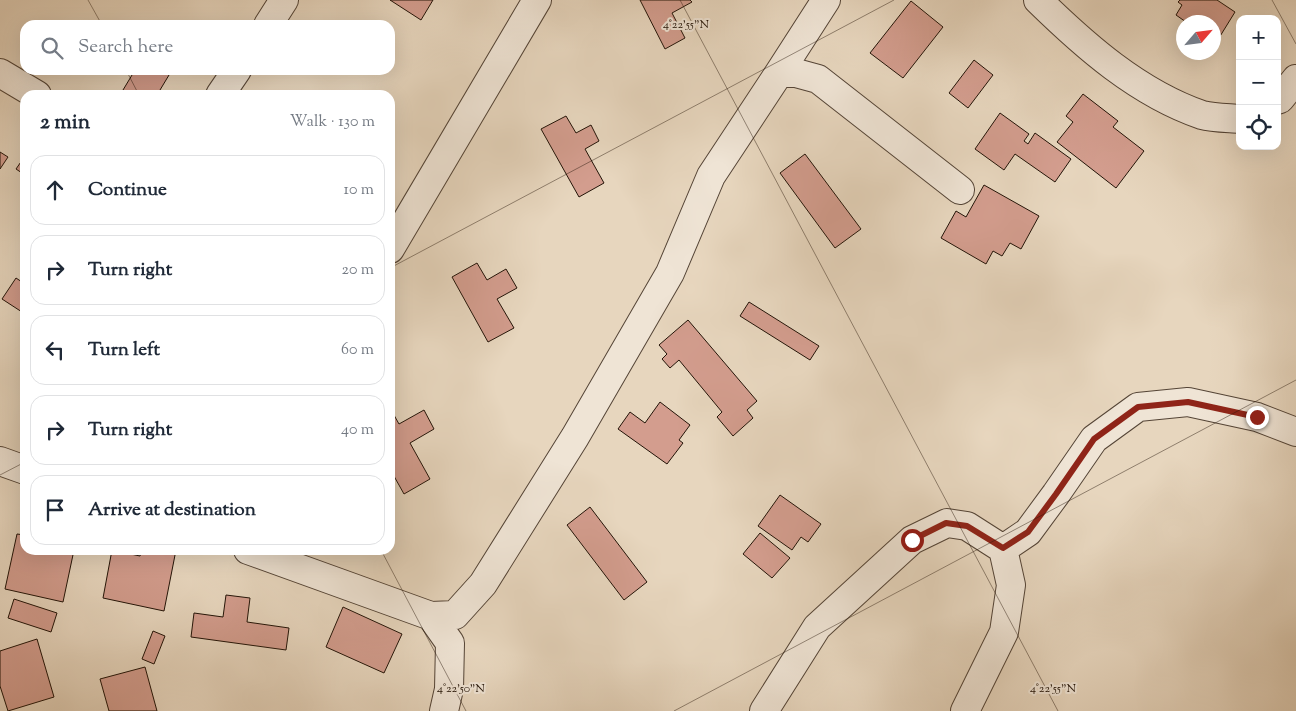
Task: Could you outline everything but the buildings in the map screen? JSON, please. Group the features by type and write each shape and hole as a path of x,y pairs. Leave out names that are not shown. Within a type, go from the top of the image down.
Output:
{"street":[{"path":"271,20 284,0"},
{"path":"395,241 537,0"},
{"path":"262,555 431,616 455,615 483,584 574,437 670,273 710,176 826,0"},
{"path":"1038,0 1066,28 1110,65 1164,99 1204,115 1236,119"},
{"path":"0,73 29,90"},
{"path":"779,73 796,73 818,79 960,190"},
{"path":"223,90 234,75"},
{"path":"1281,98 1296,79"},
{"path":"1003,548 1028,532 1094,439 1138,407 1188,402 1257,417 1296,432"},
{"path":"0,461 20,468"},
{"path":"764,711 817,627 912,540 946,523 967,526 1003,548 1011,585 1004,632 965,711"},
{"path":"431,616 450,643 449,689 444,711"}],"route":[{"path":"912,540 946,523 967,526 1003,548 1028,532 1094,439 1138,407 1188,402 1257,417"}]}
